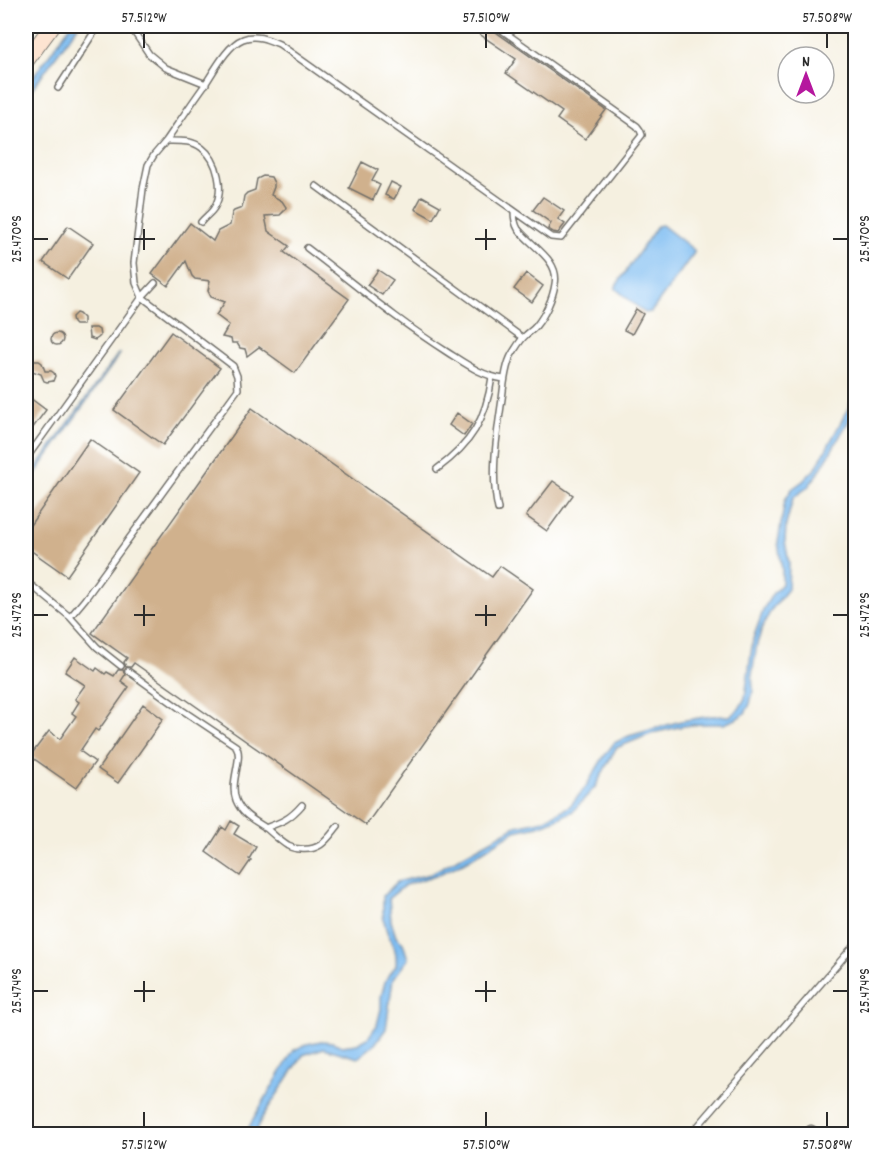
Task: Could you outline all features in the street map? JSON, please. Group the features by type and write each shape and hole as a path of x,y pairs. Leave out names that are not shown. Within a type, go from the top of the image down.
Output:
{"main road":[{"path":"26,62 52,26"}],"lane":[{"path":"58,88 98,26"},
{"path":"130,26 149,54 166,68 206,84"},
{"path":"70,617 86,599 238,389 233,366 142,297 136,283 134,263 143,189 148,165 154,155 234,45 242,39 263,38 279,44 551,237 561,238 642,135 637,126 496,26"},
{"path":"166,141 190,142 202,147 209,154 217,170 220,182 215,207 201,222"},
{"path":"316,186 523,338"},
{"path":"498,509 495,496 496,442 504,379 510,356 523,338 536,326 549,304 556,275 554,267 517,228 514,211"},
{"path":"307,248 420,335 478,372 504,379"},
{"path":"26,459 142,297 155,283"},
{"path":"437,469 455,456 481,422 489,399 492,377"},
{"path":"26,581 70,617 97,647 121,666"},
{"path":"128,671 236,746 240,753 233,786 235,799 245,814 288,846 309,850 321,846 338,826"},
{"path":"265,828 285,821 302,805"},
{"path":"691,1134 855,943"}],"water":[{"path":"70,26 78,26 26,97 26,87"},
{"path":"662,225 694,250 694,253 651,312 645,313 616,289 616,286 657,226"},
{"path":"120,354 28,484 26,482"},
{"path":"855,393 855,410 819,472 808,487 793,498 786,525 785,541 789,563 788,589 771,610 762,628 752,675 753,690 745,713 724,724 683,726 653,733 616,748 595,787 573,811 538,826 515,831 465,862 439,874 405,885 389,898 391,921 396,937 403,943 408,959 393,979 386,1029 375,1044 358,1058 324,1048 303,1055 261,1119 256,1134 246,1134 294,1050 321,1041 342,1046 357,1044 368,1038 377,1025 385,982 396,966 394,949 384,922 383,896 397,882 430,874 516,826 544,820 570,806 585,788 614,743 629,736 681,721 711,716 730,716 739,709 745,698 753,639 764,608 782,584 778,542 785,500 792,489 816,468"}],"building":[{"path":"479,26 491,26 493,30 606,110 585,139 557,119 562,112 506,73 516,59 475,31"},
{"path":"362,162 378,170 372,181 380,185 373,200 349,188"},
{"path":"263,176 271,177 274,187 271,195 282,201 286,207 280,215 265,216 268,231 289,246 284,252 349,299 295,373 259,347 247,356 245,349 240,348 237,343 232,343 231,339 222,337 229,325 216,315 225,302 211,297 208,291 210,281 195,279 186,261 168,286 152,274 190,223 213,241 218,231 230,225 232,213 242,208 244,196 255,190 257,179"},
{"path":"391,182 401,187 394,199 385,195"},
{"path":"422,196 440,206 433,219 415,209"},
{"path":"543,197 564,211 558,219 565,224 558,233 548,229 551,223 533,210"},
{"path":"68,226 93,243 68,279 43,262"},
{"path":"378,270 393,280 382,295 367,285"},
{"path":"526,273 543,286 532,302 514,289"},
{"path":"636,309 643,314 632,334 624,330"},
{"path":"76,313 83,318 83,325 73,323 72,317"},
{"path":"88,328 99,330 100,336 95,340 89,338"},
{"path":"171,332 220,368 163,445 114,410"},
{"path":"59,333 62,334 62,344 55,345 52,344 51,337 52,334"},
{"path":"28,361 42,363 45,371 54,373 53,381 44,381 41,374 32,371"},
{"path":"26,395 46,410 26,437"},
{"path":"252,408 492,577 500,566 533,589 366,825 134,663 131,667 126,667 124,662 127,658 92,633"},
{"path":"457,413 472,424 464,436 449,425"},
{"path":"90,439 139,473 67,576 26,547 26,531"},
{"path":"553,481 573,495 547,531 526,516"},
{"path":"75,657 95,671 97,668 105,674 107,672 114,676 118,670 123,670 125,675 121,681 129,687 98,731 95,729 80,751 95,762 76,788 30,756 49,731 60,739 76,716 72,713 79,702 75,699 85,685 65,672"},
{"path":"143,704 163,719 118,783 98,769"},
{"path":"231,821 239,826 234,834 256,847 249,859 251,860 240,876 206,852 222,827 226,830"}]}
